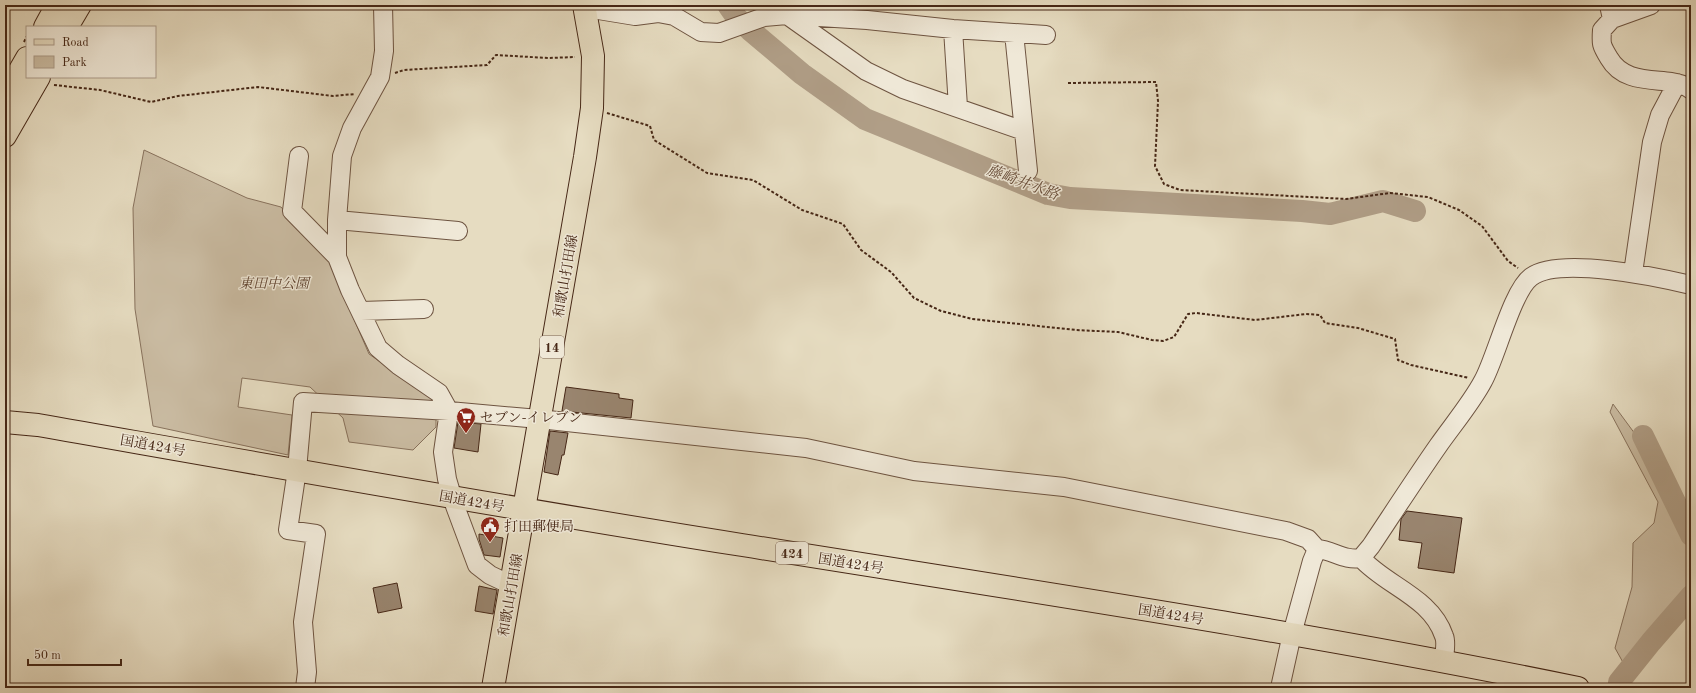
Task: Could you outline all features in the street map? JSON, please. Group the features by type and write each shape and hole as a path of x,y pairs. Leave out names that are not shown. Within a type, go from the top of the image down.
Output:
{"main road":[{"path":"46,26 57,5"},
{"path":"68,26 80,5"},
{"name":"和歌山打田線","path":"493,688 525,511 539,419 567,269 592,108 593,56 585,7"},
{"path":"5,96 26,60"},
{"path":"5,136 37,80"},
{"name":"国道424号","path":"5,422 38,425 525,511 1292,634 1444,661 1547,685 1578,688"}],"street":[{"path":"383,5 384,51 380,76 352,128 342,156 337,220 337,256 350,290 378,348 398,365 439,392 448,411 443,452 447,479 477,565 490,575 511,585"},
{"path":"1651,5 1610,12 1602,30 1601,46 1614,67 1627,76 1687,87"},
{"path":"585,7 635,16 658,13 674,16 701,32 719,33 764,17 787,15 868,20 953,29 1046,35"},
{"path":"787,15 866,71 903,89 1024,131"},
{"path":"953,29 958,108"},
{"path":"1014,33 1028,171"},
{"path":"1633,272 1652,142 1660,115 1687,87"},
{"path":"299,156 292,211 337,256"},
{"path":"337,220 458,231"},
{"path":"305,688 308,672 303,622 316,534 288,530 303,402 448,411 539,419 806,448 914,471 1064,487 1286,531 1308,539 1317,549 1352,560 1361,558 1484,381 1519,293 1530,277 1542,271 1557,268 1633,272 1691,285"},
{"path":"361,311 424,309"},
{"path":"1280,688 1292,634 1312,561 1317,549"},
{"path":"1361,558 1369,567 1427,608 1438,623 1445,637 1444,661"}],"path":[{"path":"380,76 404,70 487,65 496,55 548,58 593,56"},
{"path":"37,80 100,90 151,102 178,96 258,87 333,96 355,94"},
{"path":"1068,83 1156,82 1158,101 1155,166 1164,184 1180,190 1338,199 1390,193 1428,198 1458,210 1482,226 1508,261 1530,277"},
{"path":"592,108 650,126 654,140 707,173 753,180 802,210 843,224 861,250 891,272 914,298 941,311 972,319 1076,330 1118,332 1152,340 1163,340 1174,337 1188,314 1196,312 1255,320 1306,314 1320,315 1325,323 1358,328 1395,339 1398,360 1411,365 1484,381"}],"green space":[{"name":"東田中公園","path":"144,150 247,198 281,207 329,261 369,354 436,401 436,427 413,450 349,442 343,418 310,387 242,378 238,407 292,415 288,455 153,426 135,309 133,208"},
{"path":"1613,404 1638,438 1691,553 1691,588 1689,593 1625,666 1615,648 1632,587 1633,543 1654,523 1658,502 1610,412"}],"building":[{"path":"566,387 619,394 619,398 633,400 631,418 562,411"},
{"path":"458,422 481,424 478,452 454,448"},
{"path":"550,431 568,433 564,455 562,455 558,475 544,472"},
{"path":"1407,511 1462,518 1454,573 1418,568 1422,543 1399,540 1401,519"},
{"name":"打田郵便局","path":"479,534 503,538 500,557 484,555"},
{"path":"397,583 402,608 378,613 373,588"},
{"path":"479,586 497,590 493,614 475,611"}],"waterway":[{"name":"藤崎井水路","path":"728,5 737,18 802,74 865,119 1048,194 1070,198 1302,211 1330,214 1383,201 1415,211"},
{"name":"藤崎井水路","path":"1643,436 1691,535"},
{"name":"藤崎井水路","path":"1619,682 1691,596"}],"place":[{"name":"セブン-イレブン","path":"466,434"},
{"name":"打田郵便局","path":"490,543"}]}
